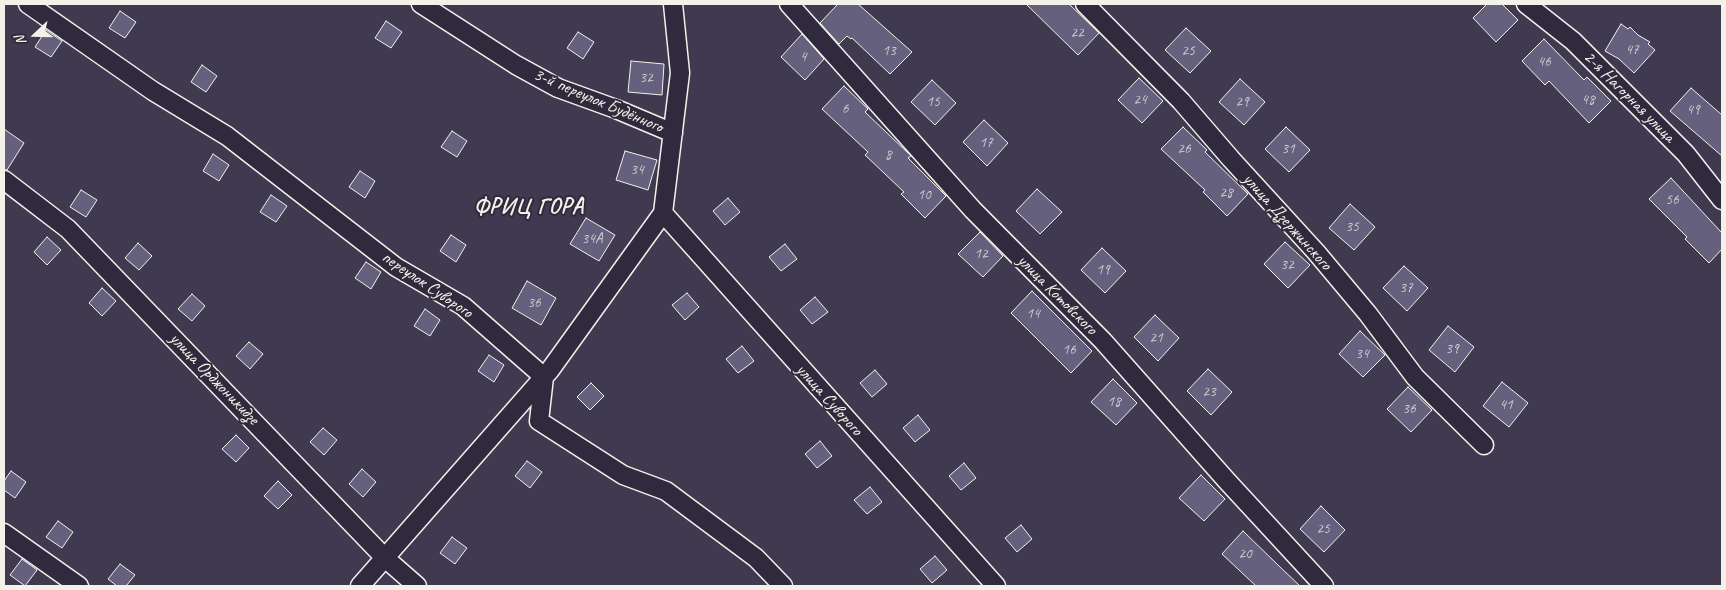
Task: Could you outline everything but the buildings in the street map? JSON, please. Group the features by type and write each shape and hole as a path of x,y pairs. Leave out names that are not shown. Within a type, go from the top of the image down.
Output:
{"street":[{"name":"переулок Суворого","path":"28,4 153,91 227,136 396,267 463,306 544,377"},
{"name":"3-й переулок Будённого","path":"422,4 516,65 558,88 616,109 673,133"},
{"path":"360,586 544,377 663,213 680,73 673,4"},
{"name":"улица Котовского","path":"789,4 973,210 1103,341 1227,481 1324,586"},
{"name":"улица Дзержинского","path":"1085,4 1180,101 1230,159 1316,252 1368,314 1415,377 1484,445"},
{"name":"2-я Нагорная улица","path":"1526,4 1572,41 1686,154 1722,200"},
{"name":"улица Орджоникидзе","path":"4,180 68,229 386,558 417,586"},
{"name":"улица Суворого","path":"663,213 996,586"},
{"path":"544,377 539,421 624,475 666,491 756,558 783,586"},
{"path":"4,533 78,586"}],"district":[{"name":"ФРИЦ ГОРА","path":"529,207"}]}
